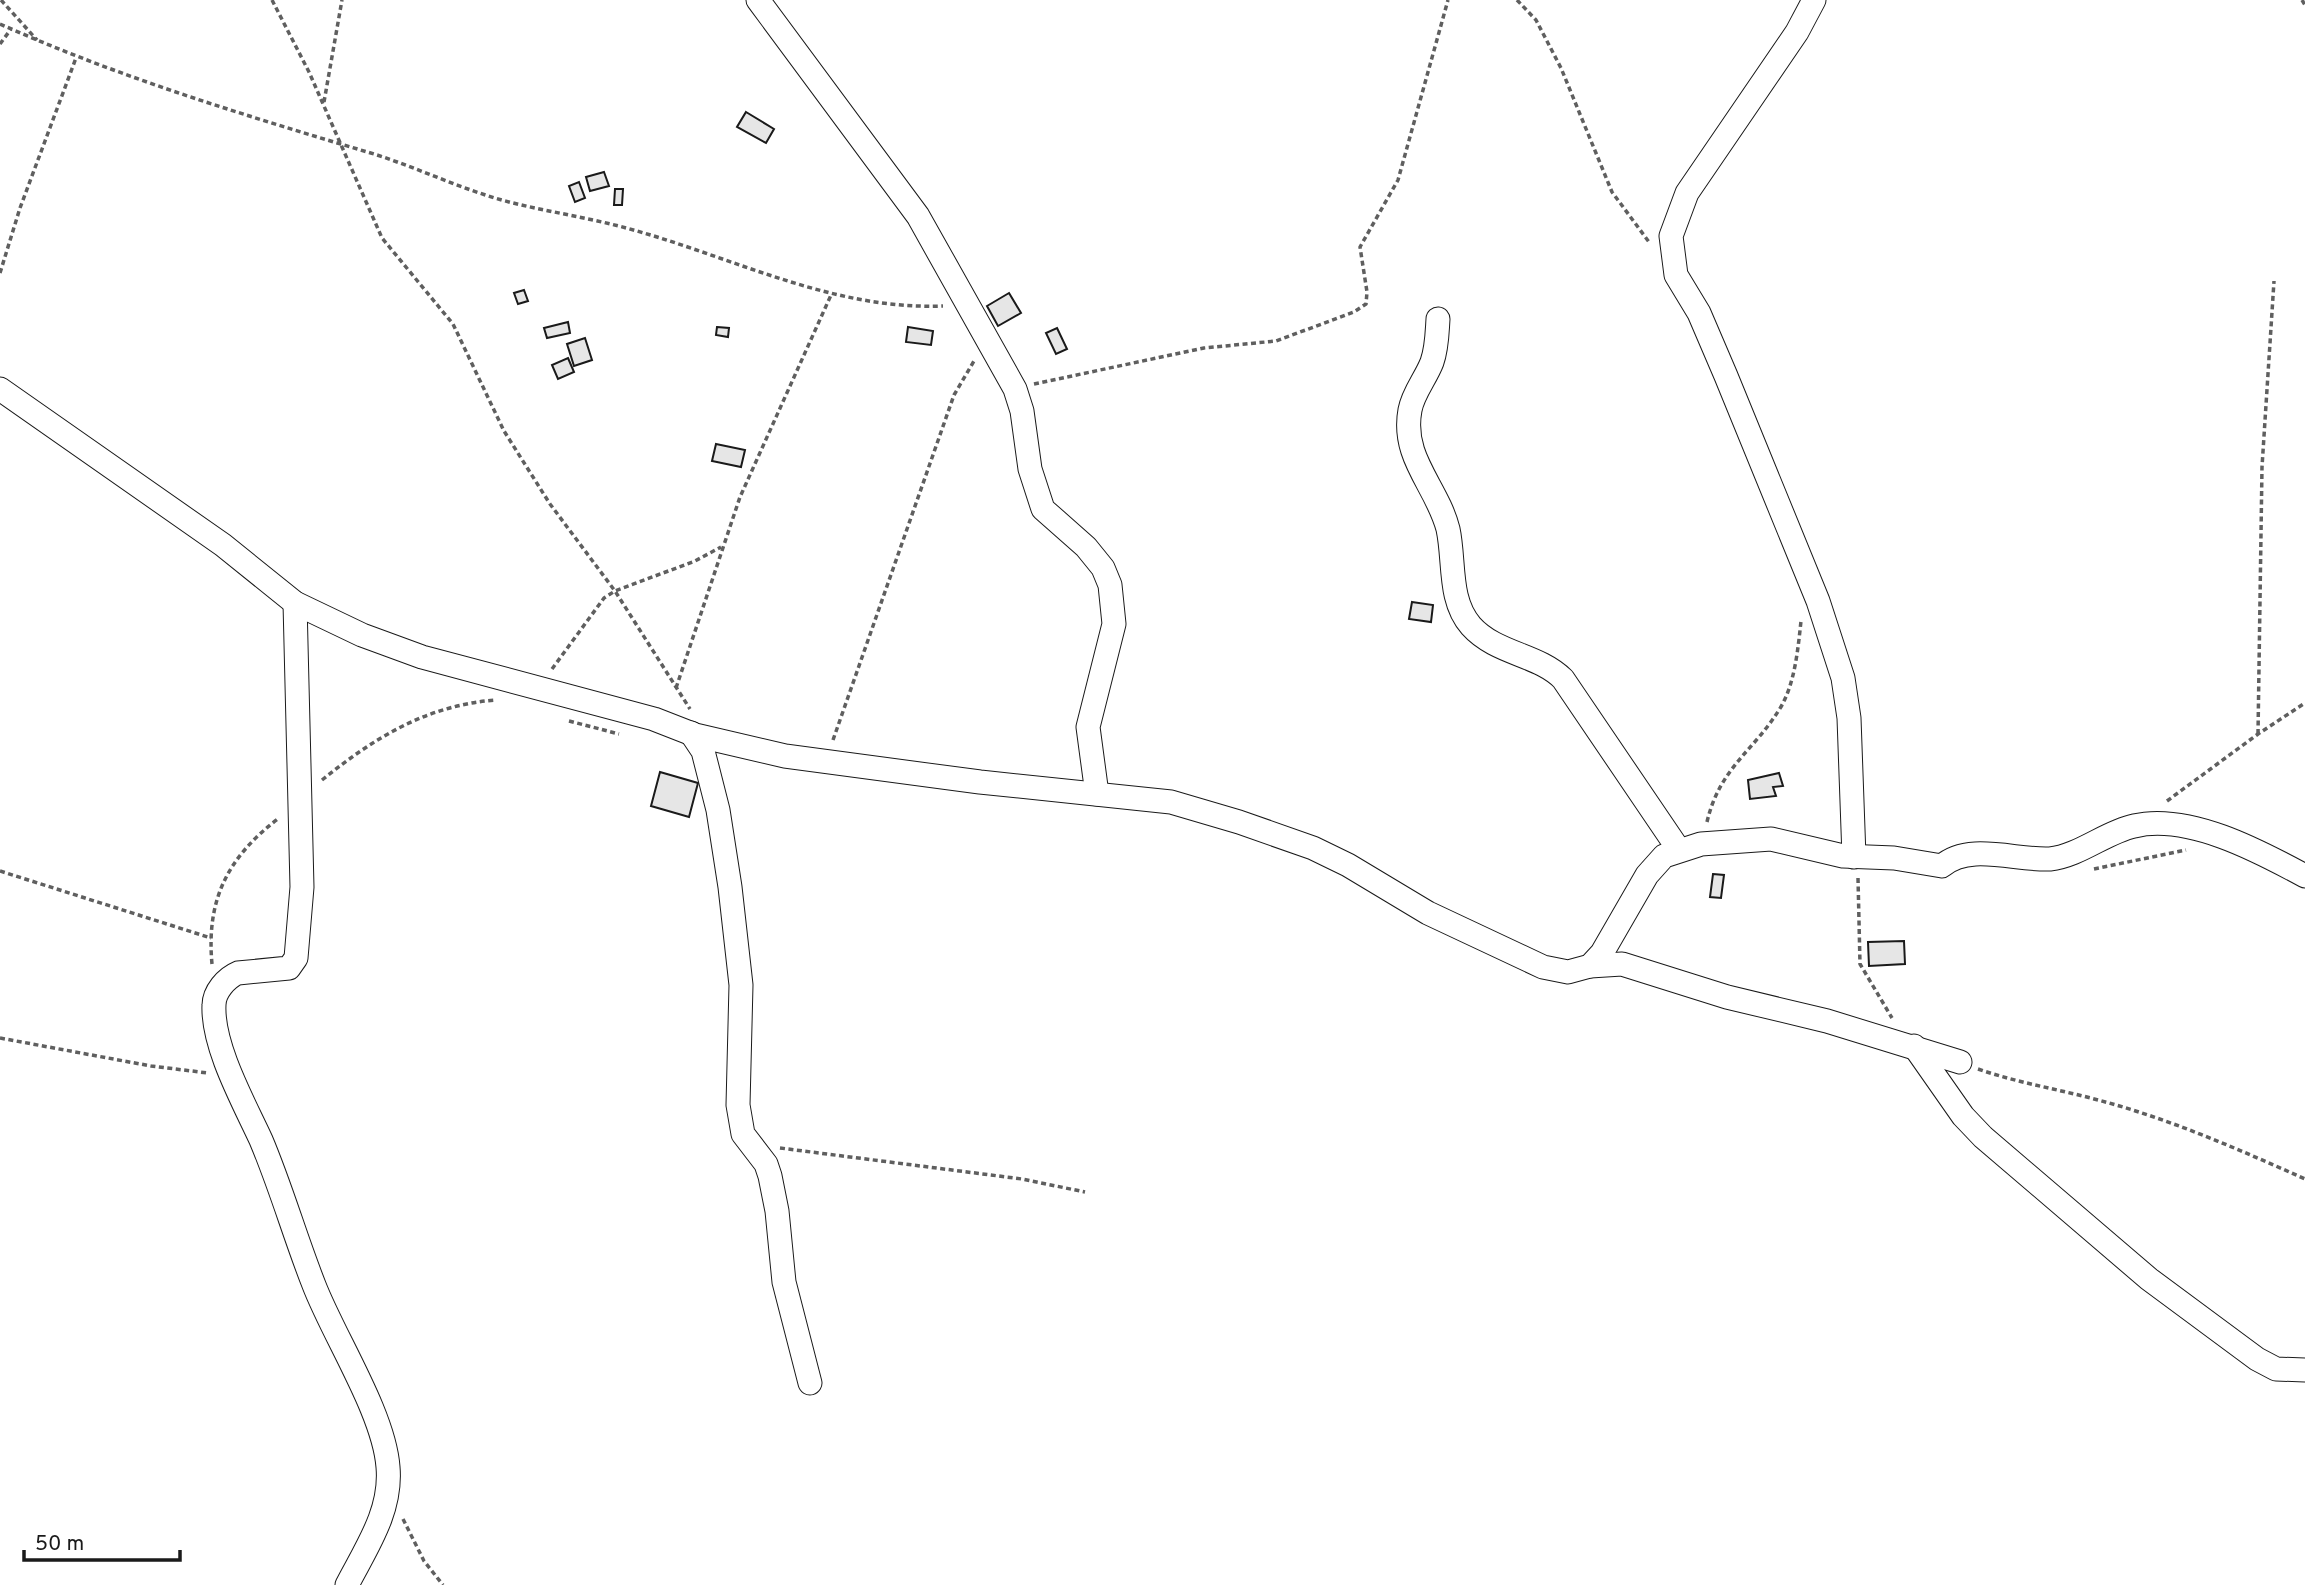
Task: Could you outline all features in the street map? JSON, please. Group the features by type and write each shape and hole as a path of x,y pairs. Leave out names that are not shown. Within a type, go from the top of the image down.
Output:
{"street":[{"path":"758,0 918,216 1015,389 1022,411 1030,469 1039,500 1047,515 1086,547 1102,568 1110,585 1114,624 1088,727 1097,794"},
{"path":"1814,0 1797,32 1687,193 1677,214 1671,249 1676,275 1699,313 1726,376 1835,647 1849,718 1857,857"},
{"path":"1438,320 1432,363 1410,408 1408,434 1412,454 1448,530 1451,566 1460,607 1470,625 1480,634 1497,645 1552,668 1563,678 1679,850"},
{"path":"0,389 223,545 295,603 362,635 422,657 654,719 693,734 785,756 980,782 1171,802 1313,848 1348,865 1428,913 1531,964 1568,972 1590,966 1622,964 1727,998 1827,1021 1960,1062"},
{"path":"295,603 302,887 294,963 289,968 231,976 215,996 213,1007 226,1065 282,1192 314,1286 370,1408 386,1454 389,1481 377,1531 347,1585"},
{"path":"693,734 703,751 718,810 730,887 741,985 738,1105 747,1143 766,1164 770,1176 777,1211 784,1282 810,1383"},
{"path":"1590,966 1602,953 1647,875 1664,856 1701,844 1771,839 1857,857 1894,858 1941,866 1951,858 1982,854 2052,859 2135,825 2181,826 2213,833 2257,850 2305,876"},
{"path":"1912,1046 1963,1116 2064,1209 2149,1279 2257,1359 2276,1369 2305,1370"}],"path":[{"path":"1,0 38,41"},
{"path":"272,0 324,104 382,237 453,324 505,430 550,504 615,591 690,710 693,734"},
{"path":"324,104 342,0"},
{"path":"1015,389 1204,348 1276,341 1354,312 1366,303 1367,292 1360,247 1398,180 1448,0"},
{"path":"1517,0 1536,20 1561,68 1612,192 1652,246"},
{"path":"2302,0 2305,5"},
{"path":"0,24 76,58 488,196 638,231 831,295 894,305 968,305"},
{"path":"0,44 11,29"},
{"path":"0,273 20,208 76,58"},
{"path":"2258,734 2262,467 2274,281"},
{"path":"676,688 723,546 783,395 831,295"},
{"path":"824,761 954,395 987,340"},
{"path":"537,686 573,645 596,608 615,591 695,561 723,546"},
{"path":"1701,844 1711,803 1722,779 1782,705 1792,678 1801,620"},
{"path":"215,996 211,938 214,905 228,872 258,834 344,762 406,723 439,709 500,700"},
{"path":"2135,825 2258,734 2305,703"},
{"path":"566,720 631,736"},
{"path":"2086,869 2194,850"},
{"path":"1857,857 1860,964 1912,1046"},
{"path":"0,871 211,938"},
{"path":"0,1038 151,1066 232,1076"},
{"path":"1960,1062 2014,1082 2099,1100 2201,1133 2305,1179"},
{"path":"747,1143 1022,1179 1085,1192"},
{"path":"389,1481 412,1541 443,1585"}],"building":[{"path":"746,112 774,129 766,143 737,127"},
{"path":"604,172 609,186 590,191 586,177"},
{"path":"579,182 585,198 575,202 569,186"},
{"path":"615,189 623,189 622,205 614,205"},
{"path":"524,290 528,301 518,304 514,293"},
{"path":"1009,293 1021,313 998,326 987,306"},
{"path":"568,322 570,333 547,338 544,328"},
{"path":"717,327 729,328 728,337 716,335"},
{"path":"908,327 933,331 931,345 906,342"},
{"path":"1057,328 1067,349 1056,354 1046,333"},
{"path":"585,338 592,360 574,366 567,344"},
{"path":"568,358 574,372 558,379 552,365"},
{"path":"716,444 745,450 741,467 712,461"},
{"path":"1412,602 1433,605 1431,622 1409,619"},
{"path":"660,772 698,783 689,817 651,806"},
{"path":"1779,773 1783,786 1773,787 1776,796 1750,799 1748,780"},
{"path":"1713,874 1724,875 1721,898 1710,897"},
{"path":"1904,941 1905,964 1869,966 1868,942"}]}
